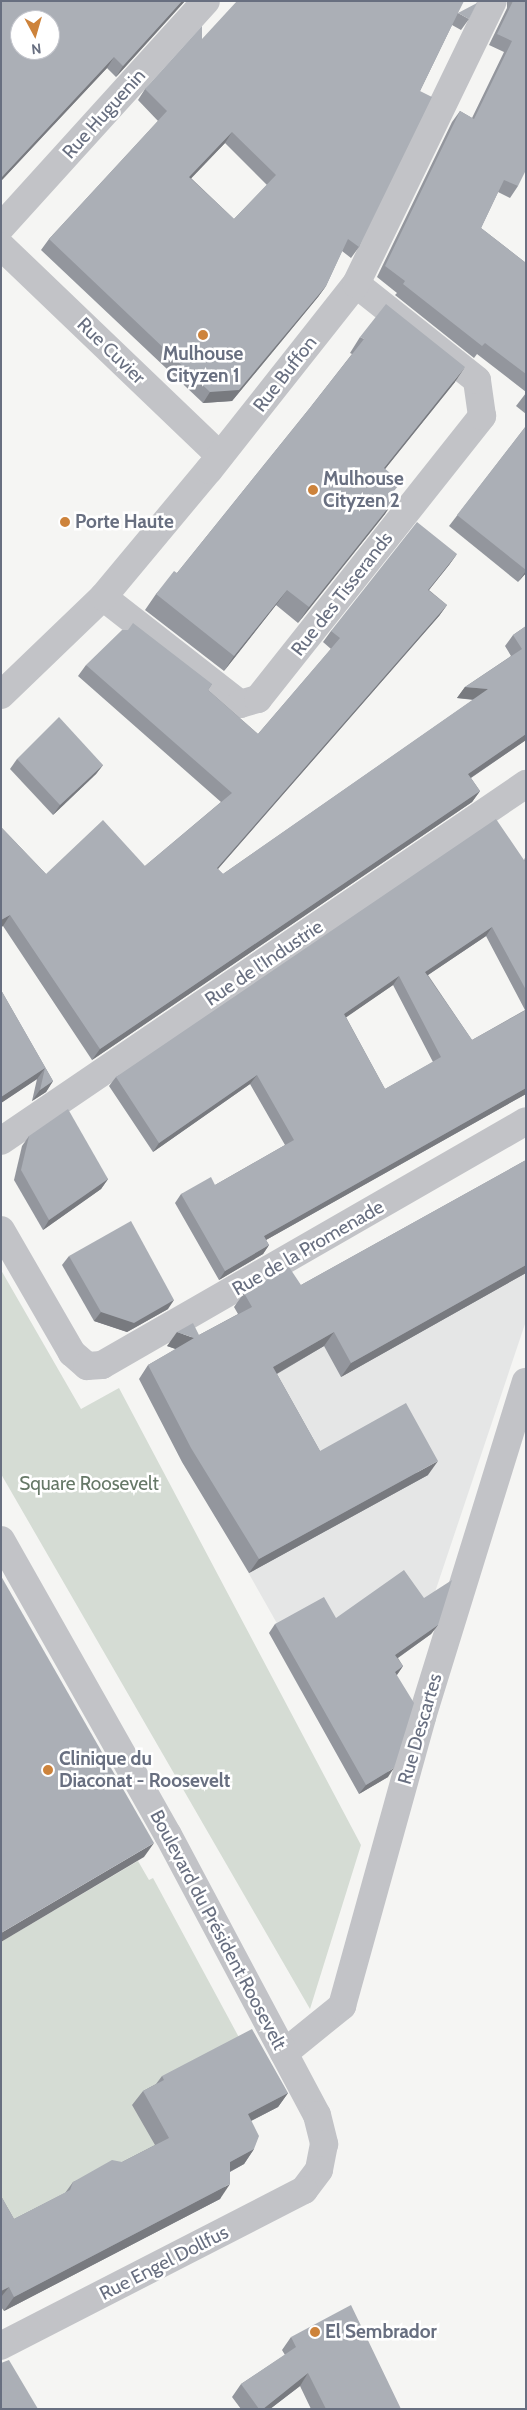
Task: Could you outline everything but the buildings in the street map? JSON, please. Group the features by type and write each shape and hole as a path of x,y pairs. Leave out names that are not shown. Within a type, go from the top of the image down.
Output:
{"street":[{"name":"Rue Huguenin","path":"1,226 206,1"},
{"name":"Rue Buffon","path":"1,695 103,597 220,456 356,284 493,1"},
{"name":"Rue Cuvier","path":"1,246 220,456"},
{"name":"Rue des Tisserands","path":"103,597 240,704 258,699 482,416 477,380 356,284"},
{"name":"Rue de l'Industrie","path":"1,1141 526,784"},
{"name":"Rue de la Promenade","path":"1,1230 72,1353 87,1366 102,1365 119,1357 526,1121"},
{"name":"Rue Descartes","path":"284,2053 342,2006 422,1717 526,1382"},
{"name":"Boulevard du Président Roosevelt","path":"1,1540 168,1835 317,2115 324,2144 319,2170"},
{"name":"Rue Engel Dollfus","path":"1,2346 304,2190 319,2170"}],"shaded area":[{"path":"526,1169 526,1321 433,1598 301,1691 269,1633 279,1627 219,1521 182,1462 182,1353"}],"green space":[{"name":"Square Roosevelt","path":"1,1270 81,1409 119,1388 361,1845 310,2009 1,1474"},
{"path":"138,1861 149,1880 153,1878 242,2043 166,2149 1,2228 1,1942"}],"place":[{"name":"Mulhouse Cityzen 1","path":"203,335"},
{"name":"Mulhouse Cityzen 2","path":"313,490"},
{"name":"Porte Haute","path":"65,522"},
{"name":"Clinique du Diaconat - Roosevelt","path":"48,1770"},
{"name":"El Sembrador","path":"315,2332"}]}
